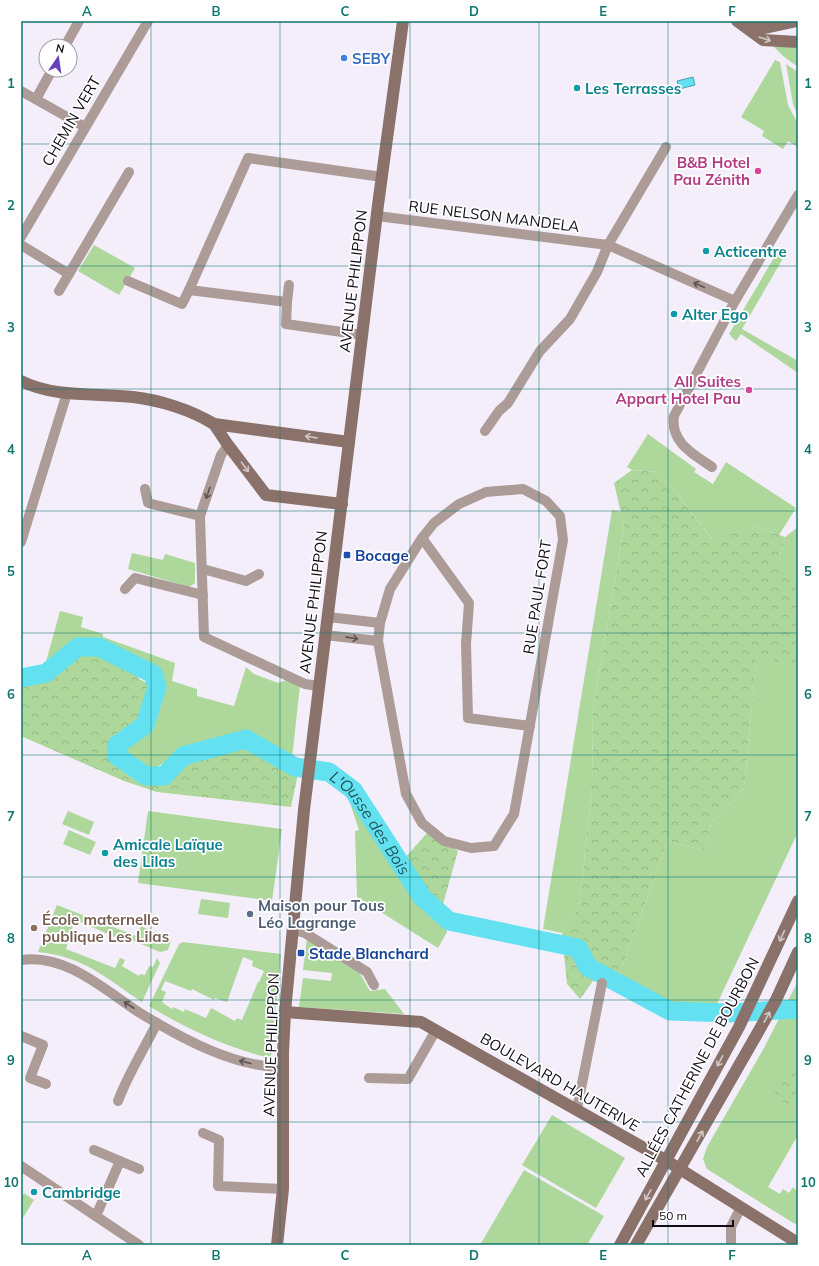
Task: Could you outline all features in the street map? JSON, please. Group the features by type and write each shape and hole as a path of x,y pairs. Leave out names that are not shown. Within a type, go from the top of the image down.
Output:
{"street":[{"path":"69,38 79,21"},
{"name":"CHEMIN VERT","path":"21,237 148,21"},
{"name":"AVENUE PHILIPPON","path":"277,1245 283,1189 285,1012 307,782 377,216 403,21"},
{"path":"737,21 765,28 797,21"},
{"path":"737,21 763,40 798,42"},
{"path":"36,99 48,78"},
{"path":"21,90 85,127"},
{"path":"485,431 499,411 508,403 540,351 570,319 597,272 608,245 666,147"},
{"path":"128,281 182,304 248,158 382,177"},
{"path":"59,291 129,172"},
{"path":"712,467 684,447 676,436 673,425 674,416 735,301 798,195"},
{"name":"RUE NELSON MANDELA","path":"377,216 608,245 735,301"},
{"path":"21,245 69,274"},
{"path":"290,285 287,302 286,324 363,335"},
{"path":"189,290 287,302"},
{"path":"21,381 34,387 67,392 134,397 169,405 203,417 214,424 349,442"},
{"path":"21,542 67,392"},
{"path":"214,424 228,446 266,495 342,504"},
{"path":"228,446 221,455 200,516 203,569 204,637 305,684 319,686"},
{"path":"145,489 148,503 200,516"},
{"name":"RUE PAUL FORT","path":"523,489 546,501 560,516 563,540 514,814 494,846 471,848 444,841 422,823 406,794 378,642 380,623 390,590 422,538 434,523 459,504 486,492 523,489"},
{"path":"422,538 469,603 466,644 468,718 530,726"},
{"path":"203,569 246,581 259,574"},
{"path":"125,588 135,578 203,595"},
{"path":"328,617 380,623"},
{"path":"325,635 378,642"},
{"name":"ALLÉES CATHERINE DE BOURBON","path":"620,1245 667,1161 755,996 798,900"},
{"path":"294,930 305,933 367,972 374,985"},
{"name":"ALLÉES CATHERINE DE BOURBON","path":"636,1245 776,1000 798,952"},
{"path":"21,960 46,961 72,969 99,983 122,1001 156,1023 187,1040 233,1059 264,1067 284,1067"},
{"path":"577,1109 602,983"},
{"name":"BOULEVARD HAUTERIVE","path":"285,1012 421,1022 667,1161 798,1243"},
{"path":"118,1101 124,1084 141,1056 156,1023"},
{"path":"369,1078 408,1078 436,1030"},
{"path":"21,1036 43,1045 30,1078 46,1084"},
{"path":"203,1133 219,1140 218,1186 283,1189"},
{"path":"94,1150 139,1169"},
{"path":"96,1216 120,1161"},
{"path":"21,1166 139,1245"},
{"path":"731,1245 731,1227 741,1207"}],"green space":[{"path":"798,44 798,67 783,56 772,45"},
{"path":"775,60 780,62 788,105 798,124 798,147 788,141 783,149 762,136 764,131 741,117"},
{"path":"786,64 798,72 798,116 793,104"},
{"path":"94,245 135,268 119,295 78,271"},
{"path":"778,251 785,255 742,329 798,361 798,373 741,334 736,341 729,334"},
{"path":"648,434 696,469 694,472 713,484 726,462 796,508 779,535 758,527 713,540 660,472 632,470 627,467"},
{"path":"632,470 660,472 712,539 758,527 785,537 779,559 791,573 798,576 798,672 757,652 744,788 711,823 705,851 668,841 618,978 593,981 580,999 567,984 562,933 579,907 592,788 593,709 624,526 614,483"},
{"path":"612,510 621,512 624,526 593,709 592,788 579,907 562,933 543,929"},
{"path":"798,527 798,576 791,574 779,559 785,537"},
{"path":"132,553 163,560 165,554 195,563 195,583 189,587 128,569"},
{"path":"60,611 83,617 81,627 103,634 103,637 175,663 172,681 197,689 197,696 234,706 246,667 254,674 278,683 287,680 300,685 292,759 258,737 243,734 221,737 185,749 151,771 140,767 123,753 123,748 148,729 164,691 164,678 160,671 97,642 72,643 63,651 59,658 44,669"},
{"path":"757,651 798,672 798,832 709,1021 618,978 668,841 705,851 711,823 744,788"},
{"path":"88,652 138,671 139,679 151,685 142,716 113,741 110,756 124,772 137,780 151,783 158,782 190,763 213,752 238,745 252,746 266,753 285,768 298,774 291,807 157,792 124,781 21,736 21,684 45,679 58,673 73,656"},
{"path":"349,800 408,883 420,906 446,925 447,932 438,948 357,897 355,831 359,830"},
{"path":"68,811 94,822 89,835 62,824"},
{"path":"148,811 282,829 272,901 138,883"},
{"path":"69,830 96,842 90,855 63,844"},
{"path":"427,833 458,851 443,904 446,909 430,898 404,859"},
{"path":"201,899 230,903 228,918 198,914"},
{"path":"57,905 136,936 141,926 171,940 168,950 160,952 134,941 122,940 78,921 76,925 73,925 66,949 115,968 120,958 125,960 122,966 139,976 140,974 145,975 149,966 153,967 157,958 160,963 142,1002 82,963 69,958 38,952"},
{"path":"307,938 358,970 370,991 385,989 404,1014 299,1007 303,978 331,981 332,973 303,970"},
{"path":"183,942 281,954 271,1057 269,1058 253,1054 222,1043 149,1006 179,944","holes":["243,957 253,961 252,966 264,971 242,1020 237,1018 235,1021 211,1008 206,1018 185,1009 184,1012 173,1007 172,1009 162,1002 166,992 161,990 165,981 191,991 192,989 214,1000 215,998 227,1002"]},
{"path":"798,981 798,1054 773,1097 798,1110 798,1135 768,1187 780,1194 783,1189 789,1193 793,1187 798,1192 798,1223 795,1224 707,1169 703,1159 707,1147 764,1048"},
{"path":"798,1054 798,1110 772,1097"},
{"path":"552,1115 625,1158 596,1208 522,1165"},
{"path":"524,1170 604,1216 587,1245 480,1245"},
{"path":"24,1193 34,1200 21,1221 21,1198"}],"water":[{"path":"693,77 695,85 679,89 677,81"}],"waterway":[{"name":"L'Ousse des Bois","path":"21,678 46,673 78,647 99,647 153,674 157,687 145,725 117,745 117,756 146,776 164,776 183,756 246,739 295,767 329,772 353,790 422,897 449,921 578,948 588,967 670,1011 729,1013 798,1009"}],"place":[{"name":"SEBY","path":"344,58"},
{"name":"Les Terrasses","path":"577,88"},
{"name":"B&B Hotel Pau Zénith","path":"758,171"},
{"name":"Acticentre","path":"706,251"},
{"name":"Alter Ego","path":"674,314"},
{"name":"All Suites Appart Hotel Pau","path":"749,390"},
{"name":"Bocage","path":"347,555"},
{"name":"Amicale Laïque des Lilas","path":"105,853"},
{"name":"Maison pour Tous Léo Lagrange","path":"250,914"},
{"name":"École maternelle publique Les Lilas","path":"34,928"},
{"name":"Stade Blanchard","path":"301,953"},
{"name":"Cambridge","path":"34,1192"}]}
